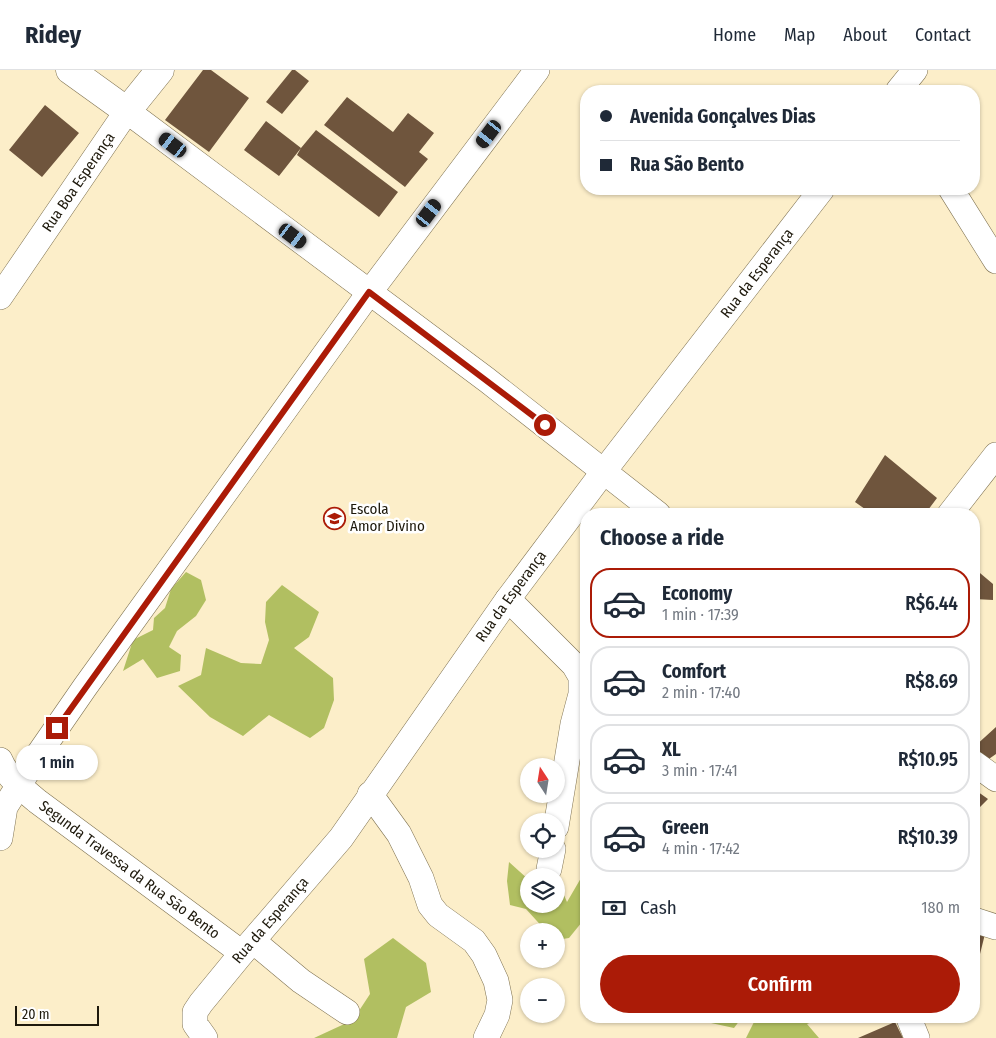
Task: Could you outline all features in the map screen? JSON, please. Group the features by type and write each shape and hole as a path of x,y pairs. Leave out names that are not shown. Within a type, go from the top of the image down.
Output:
{"street":[{"path":"70,70 486,380 650,508"},
{"name":"Rua Boa Esperança","path":"0,297 127,111 160,70"},
{"path":"0,838 6,807 5,770 85,687 369,292 537,70"},
{"path":"903,85 914,70"},
{"name":"Rua da Esperança","path":"205,1038 196,1024 195,1012 201,1003 341,838 508,599 604,471 817,195"},
{"path":"955,195 996,261"},
{"path":"955,508 996,455"},
{"path":"508,599 574,665 580,675"},
{"path":"558,813 573,724 580,698"},
{"path":"980,767 996,779"},
{"name":"Segunda Travessa da Rua São Bento","path":"5,770 37,801 247,947 347,1012"},
{"path":"370,794 399,834 420,878 430,905 438,915 474,941 484,955 496,981 500,1000 497,1015 486,1038"},
{"path":"980,922 996,927"},
{"path":"911,1023 917,1038"}],"green space":[{"path":"186,572 201,580 206,600 196,616 177,631 169,647 181,655 180,671 157,678 143,659 123,671 133,640 153,630 154,618 165,608 171,589"},
{"path":"282,585 319,612 309,637 294,648 333,678 334,700 324,728 310,738 269,715 243,736 210,717 178,686 201,675 206,648 241,663 261,664 269,640 265,622 266,602"},
{"path":"509,862 520,872 520,908 510,905 507,881"},
{"path":"580,880 580,924 569,938 565,939 565,923 539,923 530,913 565,913 565,897 567,902"},
{"path":"393,938 426,963 431,992 406,1007 397,1038 314,1038 353,1020 370,994 364,959"},
{"path":"711,1023 738,1023 734,1028"},
{"path":"754,1023 810,1023 807,1024 819,1038 746,1038"}],"building":[{"path":"203,70 211,70 249,98 209,152 165,120"},
{"path":"292,70 295,70 309,81 282,114 266,102"},
{"path":"347,97 393,132 408,113 434,133 419,152 428,159 405,187 324,125"},
{"path":"45,105 79,133 42,177 9,150"},
{"path":"266,121 301,148 279,176 244,150"},
{"path":"316,130 398,192 379,217 297,155"},
{"path":"885,455 937,498 930,508 864,508 855,502"},
{"path":"980,573 993,584 993,600 980,599"},
{"path":"996,727 996,754 986,761 980,754 980,742"},
{"path":"980,793 988,799 980,807"},
{"path":"980,928 986,930 980,954"},
{"path":"896,1023 903,1038 858,1038"}],"place":[{"name":"Escola Amor Divino","path":"334,518"}],"route":[{"path":"57,728 369,292 545,425"}]}
